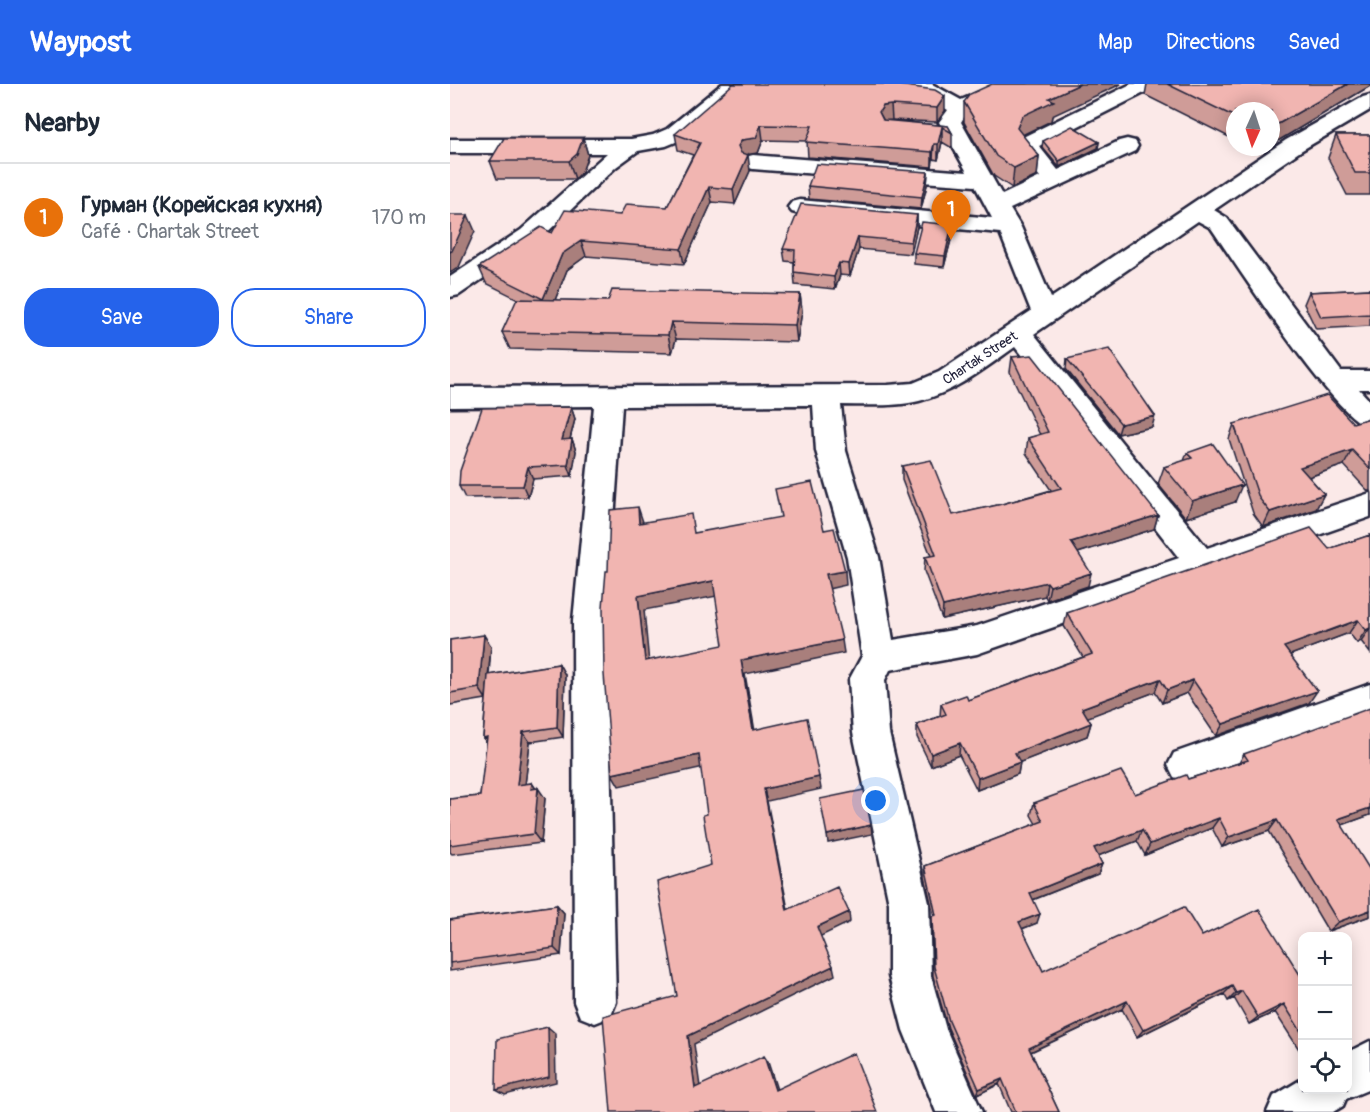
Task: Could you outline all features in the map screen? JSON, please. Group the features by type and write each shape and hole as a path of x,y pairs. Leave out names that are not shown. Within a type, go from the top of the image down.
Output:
{"street":[{"path":"450,146 631,146 658,141 675,134 724,95 732,84"},
{"path":"917,84 960,108"},
{"path":"1016,84 960,108 945,132 982,180 1003,216 1045,315"},
{"path":"1054,180 1031,153 1028,147 1029,142 1148,84"},
{"name":"Chartak Street","path":"450,397 825,395 917,392 949,379 1294,145 1370,100"},
{"path":"450,289 530,235 608,162 631,146"},
{"path":"800,207 1003,216 1054,180 1127,146"},
{"path":"753,162 982,180"},
{"path":"1198,211 1219,223 1333,380 1370,418"},
{"path":"1018,333 1068,393 1200,562"},
{"path":"1333,380 1370,380"},
{"path":"825,395 831,451 863,557 879,657 867,680 871,733 909,903 910,976 925,1030 959,1112"},
{"path":"595,1002 590,621 609,396"},
{"path":"879,657 976,640 1370,505"},
{"path":"1187,765 1370,699"},
{"path":"1352,1074 1370,1063"},
{"path":"1290,1112 1319,1094"}],"building":[{"path":"733,84 890,84 935,90 945,96 937,108 891,105 883,106 879,112 883,120 948,126 952,133 942,127 938,144 934,144 932,152 806,142 812,126 761,125 756,138 742,140 738,146 741,153 748,155 733,189 709,187 681,249 581,241 562,254 543,299 479,267 541,227 552,233 565,210 620,215 626,204 667,207 700,143 675,134"},
{"path":"992,84 1080,84 1049,98 1054,101 1022,116 1017,128 1039,156 1014,168 996,156 964,102 970,94"},
{"path":"1167,84 1348,84 1280,123 1280,102 1226,102 1226,113"},
{"path":"1072,126 1099,142 1059,161 1043,141"},
{"path":"1336,135 1370,135 1370,173 1355,173"},
{"path":"504,138 583,138 577,154 569,161 490,161"},
{"path":"816,164 928,172 922,197 808,186"},
{"path":"801,204 917,215 911,242 858,237 849,264 839,263 834,277 794,272 795,250 783,249"},
{"path":"450,215 468,215 450,252"},
{"path":"922,222 952,225 945,256 914,253"},
{"path":"1370,289 1370,314 1321,317 1309,292"},
{"path":"612,290 800,294 795,325 671,322 668,335 502,332 517,299 608,301"},
{"path":"1109,349 1155,416 1121,424 1067,359"},
{"path":"1032,355 1158,515 1071,542 1091,573 1050,586 1047,582 943,606 925,557 936,555 902,466 931,460 953,515 1061,488 1028,438 1048,432 1012,357"},
{"path":"1327,395 1353,423 1370,418 1370,469 1352,450 1300,467 1324,494 1270,512 1259,498 1234,424"},
{"path":"571,407 562,440 572,439 568,465 528,467 523,486 459,486 460,471 482,408"},
{"path":"1213,444 1242,485 1192,501 1164,467 1192,458 1187,453"},
{"path":"812,482 824,530 834,528 845,571 826,574 842,640 741,660 753,730 807,718 819,777 764,789 787,910 837,887 849,912 817,927 833,966 688,1036 695,1088 764,1056 775,1090 854,1053 877,1112 611,1112 603,1016 677,996 657,882 711,865 703,815 707,814 699,755 612,774 604,674 603,607 606,571 608,571 610,510 638,507 639,523 691,514 694,533 781,517 775,489","holes":["713,581 723,645 645,661 638,596"]},
{"path":"1311,528 1329,549 1370,535 1370,628 1366,630 1358,620 1284,647 1317,691 1223,724 1193,680 1167,690 1160,679 1082,708 1091,723 1015,753 1020,762 978,778 960,743 931,754 917,725 946,714 941,704 966,695 968,700 1092,654 1067,613"},
{"path":"484,635 479,688 450,693 450,640"},
{"path":"559,664 557,727 523,732 517,785 532,783 531,789 538,788 534,834 450,845 450,799 480,796 487,737 483,738 488,675"},
{"path":"1370,708 1370,808 1338,819 1370,870 1370,910 1338,922 1277,820 1229,837 1219,818 1150,844 1142,830 1094,848 1102,864 1030,893 1040,914 1019,922 1043,971 1184,907 1202,936 1259,909 1298,972 1298,1027 1284,1004 1258,1017 1242,991 1236,993 1232,986 1143,1030 1127,1001 1029,1048 1059,1112 1016,1112 1002,1079 979,1089 949,1021 934,967 932,916 936,915 925,866 1043,821 1034,803 1121,771 1135,794 1186,775 1188,779 1248,760 1244,754"},
{"path":"864,790 871,825 827,835 820,799"},
{"path":"557,905 554,948 450,963 450,920"},
{"path":"548,1027 549,1077 496,1090 497,1039"}],"place":[{"name":"Гурман (Корейская кухня)","path":"951,240"}]}
